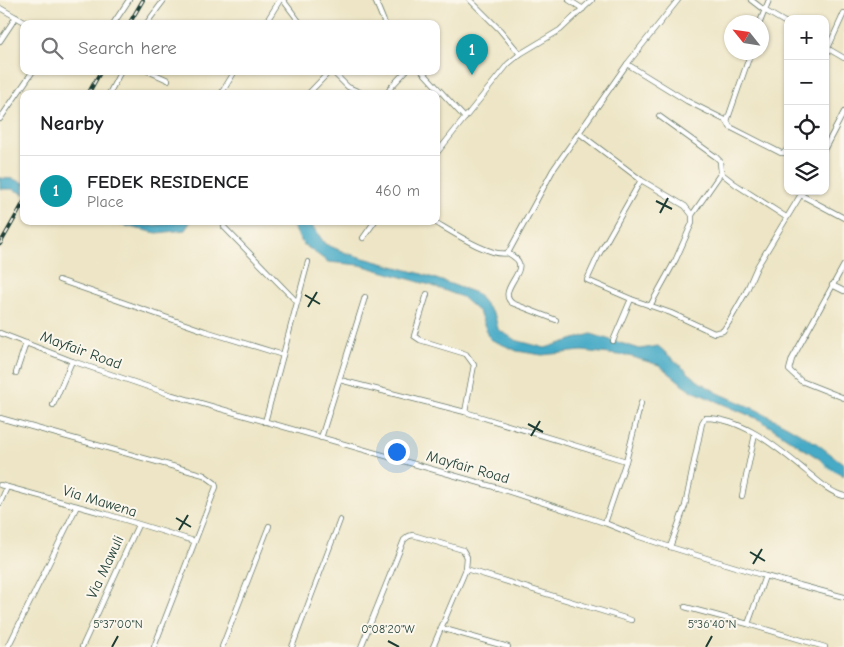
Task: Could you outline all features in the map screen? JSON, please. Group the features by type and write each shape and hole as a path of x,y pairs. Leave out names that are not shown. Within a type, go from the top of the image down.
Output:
{"street":[{"path":"116,20 129,0"},
{"path":"149,20 164,0"},
{"path":"268,20 282,0 298,20"},
{"path":"375,0 383,20"},
{"path":"470,0 500,30 520,54"},
{"path":"474,5 479,0"},
{"path":"569,0 583,9"},
{"path":"440,149 508,64 520,54 560,30 592,0"},
{"path":"440,225 493,252 503,255 508,253 553,170 627,64 678,0"},
{"path":"751,0 784,22"},
{"path":"762,15 769,0"},
{"path":"0,8 21,20"},
{"path":"829,44 844,13"},
{"path":"0,41 16,17"},
{"path":"829,49 844,58"},
{"path":"727,122 747,60"},
{"path":"627,64 687,101 727,122 730,127 781,153 786,150"},
{"path":"0,118 30,75"},
{"path":"111,90 119,75"},
{"path":"157,75 168,80"},
{"path":"223,90 232,75"},
{"path":"312,90 327,75"},
{"path":"335,75 348,87 355,90"},
{"path":"389,90 402,75"},
{"path":"426,75 439,90"},
{"path":"440,91 465,118"},
{"path":"829,140 844,112"},
{"path":"650,306 676,259 692,224 692,214 721,173 720,162 716,156 659,116"},
{"path":"579,133 642,180 685,206 692,214"},
{"path":"721,173 786,217"},
{"path":"642,180 598,256 587,280 631,299 671,313 714,333 723,331 729,322 746,292 757,266 801,195"},
{"path":"805,195 844,218"},
{"path":"685,206 698,205"},
{"path":"363,238 372,225"},
{"path":"224,227 297,302"},
{"path":"508,253 518,260 519,264 507,295 508,300 556,320"},
{"path":"265,422 308,262"},
{"path":"844,265 792,359 789,370 801,381 844,398"},
{"path":"59,280 205,331 283,355"},
{"path":"832,285 844,291"},
{"path":"426,294 414,336 420,340 466,354 471,359 474,365 465,412"},
{"path":"321,438 365,297"},
{"path":"613,341 631,299"},
{"name":"Mayfair Road","path":"0,333 72,361 172,395 498,488 606,523 670,547 765,576 844,596"},
{"path":"16,373 26,343"},
{"path":"54,405 72,361"},
{"path":"340,380 465,412 626,461"},
{"path":"606,523 626,461 641,403"},
{"path":"0,418 204,475 213,480 216,487 154,647"},
{"path":"670,547 685,506 702,423 706,418 735,422 744,427 784,453 827,488 844,496"},
{"path":"742,496 755,434"},
{"name":"Via Mawena","path":"0,485 194,541"},
{"path":"0,504 7,487"},
{"path":"8,647 77,506"},
{"path":"292,647 340,520"},
{"name":"Via Mawuli","path":"82,647 138,525"},
{"path":"222,647 269,526"},
{"path":"362,647 404,540 413,535 463,550 467,558 466,569 433,647"},
{"path":"466,569 631,620"},
{"path":"748,624 765,576"},
{"path":"685,607 825,647"},
{"path":"441,628 508,647"}],"water":[{"path":"0,178 20,182 20,192 12,189 0,189"},
{"path":"121,225 188,225 185,230 157,233"},
{"path":"292,225 312,225 325,244 349,254 422,274 476,293 495,316 498,329 515,340 545,348 591,334 640,349 658,346 698,381 718,393 757,410 816,443 844,464 844,477 760,420 690,390 659,365 629,356 582,351 542,355 517,351 490,339 479,312 462,297 430,285 360,265 328,262 303,244"}],"waterway":[{"path":"822,459 827,466 837,472"}],"railway":[{"path":"131,20 143,0"},
{"path":"90,90 99,75"},
{"path":"0,244 20,209"}],"place":[{"name":"FEDEK RESIDENCE","path":"472,75"}]}
